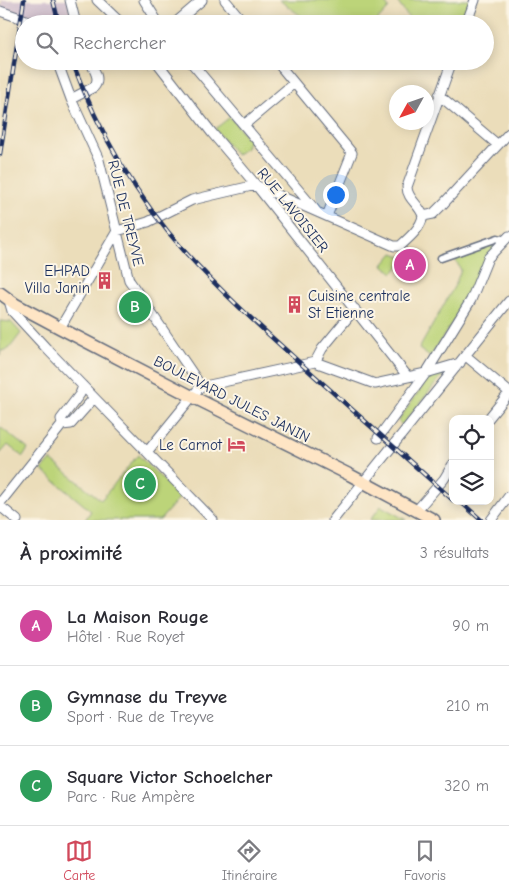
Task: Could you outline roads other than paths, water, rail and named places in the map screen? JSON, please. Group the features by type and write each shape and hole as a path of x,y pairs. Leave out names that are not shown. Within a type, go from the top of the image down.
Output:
{"main road":[{"name":"BOULEVARD JULES JANIN","path":"0,294 8,302 364,482 434,520"}],"street":[{"path":"70,0 74,15"},
{"path":"96,0 112,15"},
{"path":"144,0 153,15"},
{"path":"184,15 202,0"},
{"path":"225,0 237,15"},
{"path":"469,15 475,0"},
{"path":"0,11 15,16"},
{"name":"RUE DE TREYVE","path":"61,70 99,160 129,280 200,387"},
{"path":"72,99 94,88 97,77 94,70"},
{"name":"RUE LAVOISIER","path":"163,70 408,377"},
{"path":"198,70 317,212"},
{"path":"283,70 352,153 327,216"},
{"path":"60,328 117,231 148,222 192,200 256,185 392,245 401,245 419,226 423,216 420,209 408,195 407,187 449,70"},
{"path":"244,125 294,83"},
{"path":"439,95 498,145"},
{"path":"423,216 428,216 437,210 509,133"},
{"path":"441,258 498,238 507,238"},
{"path":"378,438 426,373 470,300 488,258 507,238"},
{"path":"333,520 509,301"},
{"path":"8,302 19,320 213,520"},
{"path":"315,362 322,349 355,309"},
{"path":"147,452 200,387 315,362 375,384 426,373 463,360"},
{"path":"463,360 509,392 491,415"},
{"path":"62,425 61,418 80,394 83,386"},
{"path":"17,520 0,505 62,425 71,424 94,398"},
{"path":"390,423 403,434"},
{"path":"416,511 449,471"},
{"path":"490,520 509,496"}],"railway":[{"path":"22,15 24,0"},
{"path":"53,0 57,15"},
{"path":"0,154 15,58"},
{"path":"75,70 106,138 120,162 151,209 186,253 215,284 262,328 449,496"},
{"path":"464,505 481,520"}],"place":[{"name":"La Maison Rouge","path":"410,265"},
{"name":"EHPAD Villa Janin","path":"104,280"},
{"name":"Cuisine centrale St Etienne","path":"294,305"},
{"name":"Gymnase du Treyve","path":"135,307"},
{"name":"Le Carnot","path":"236,445"},
{"name":"Square Victor Schoelcher","path":"140,484"}]}
